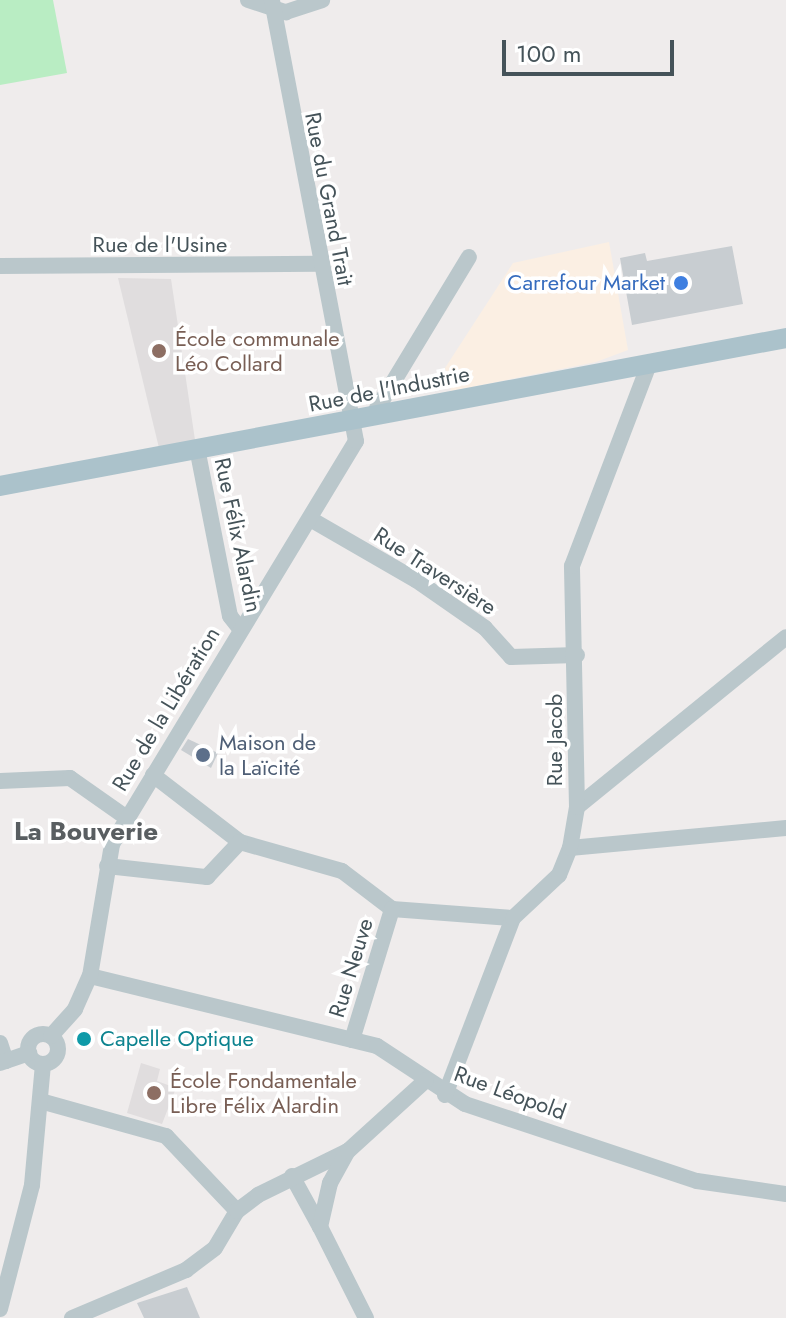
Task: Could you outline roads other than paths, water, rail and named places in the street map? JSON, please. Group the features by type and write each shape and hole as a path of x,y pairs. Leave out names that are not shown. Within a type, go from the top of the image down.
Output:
{"main road":[{"name":"Rue de l'Industrie","path":"0,486 786,338"}],"street":[{"path":"248,0 273,6 322,0"},
{"name":"Rue du Grand Trait","path":"273,6 318,264 351,421"},
{"path":"372,417 469,257"},
{"name":"Rue de l'Usine","path":"0,266 318,264"},
{"name":"Rue Jacob","path":"445,1095 513,918 559,875 570,848 577,807 577,655 572,566 649,364"},
{"name":"Rue de la Libération","path":"51,1036 75,1009 90,976 107,866 127,818 240,629 312,520 355,447 351,421"},
{"name":"Rue Félix Alardin","path":"197,448 230,616 240,629"},
{"name":"Rue Traversière","path":"312,520 416,580 485,628 511,657 577,655"},
{"path":"577,807 786,637"},
{"path":"153,775 240,842 342,871 392,909 513,918"},
{"path":"0,781 70,778 127,818"},
{"path":"570,848 786,828"},
{"path":"107,866 207,877 240,842"},
{"name":"Rue Neuve","path":"352,1040 392,909"},
{"name":"Rue Léopold","path":"90,976 391,1051 445,1095 697,1181 786,1194"},
{"path":"29,1053 33,1038 51,1036 58,1055 43,1065"},
{"path":"0,1043 3,1062 29,1053"},
{"path":"0,1309 22,1233 44,1102 43,1065 29,1053"},
{"path":"72,1318 89,1316 186,1270 215,1248 237,1211 292,1176 348,1151 426,1080"},
{"path":"44,1102 166,1136 237,1211"},
{"path":"320,1227 330,1183 348,1151"},
{"path":"292,1176 366,1318"}],"place":[{"name":"Carrefour Market","path":"681,283"},
{"name":"École communale Léo Collard","path":"159,351"},
{"name":"Maison de la Laïcité","path":"203,755"},
{"name":"Capelle Optique","path":"84,1039"},
{"name":"École Fondamentale Libre Félix Alardin","path":"154,1093"}],"district":[{"name":"La Bouverie","path":"86,832"}]}
